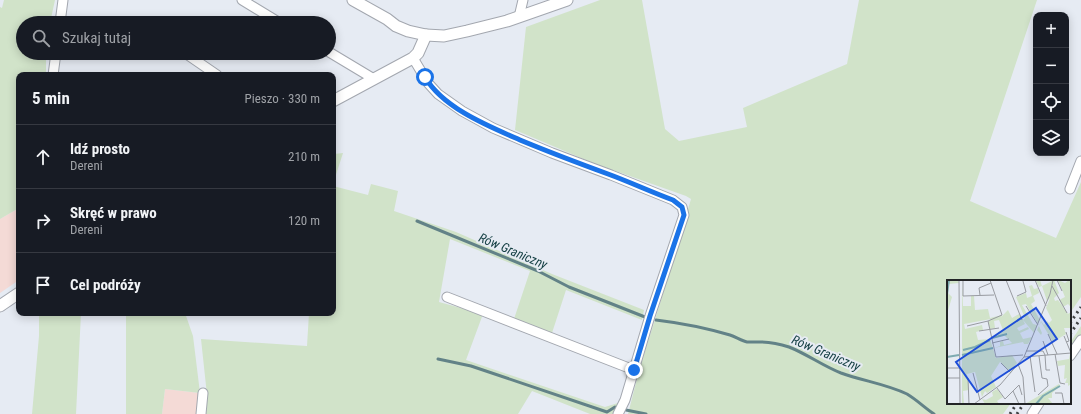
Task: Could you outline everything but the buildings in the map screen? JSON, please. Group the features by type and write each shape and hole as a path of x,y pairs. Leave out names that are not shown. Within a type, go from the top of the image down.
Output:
{"street":[{"path":"61,16 63,0"},
{"path":"242,0 268,16"},
{"path":"353,0 367,3 396,26 408,31 426,35 444,36 507,21 567,0"},
{"path":"519,17 523,0"},
{"path":"336,98 413,58 418,53 426,35"},
{"path":"336,56 374,78"},
{"path":"413,58 428,83 438,94 462,111 493,128 552,153 673,200 682,207 684,215 650,316 625,400 618,414"},
{"path":"53,72 55,60"},
{"path":"195,60 213,72"},
{"path":"1070,189 1081,161"},
{"path":"0,306 16,295"},
{"path":"447,297 634,370"},
{"path":"1071,355 1081,340"},
{"path":"201,414 203,393"},
{"path":"1032,414 1038,404"}],"shaded area":[{"path":"16,210 16,282 0,293 0,219"},
{"path":"165,389 200,393 197,414 162,414"}],"green space":[{"path":"4,0 55,0 52,16 16,16 16,60 46,60 46,72 16,72 16,210 0,219 0,7 2,8"},
{"path":"600,0 642,0 665,129 679,141 747,127 743,108 847,64 859,0 1037,0 970,201 1056,238 1081,182 1081,297 1071,312 1071,280 947,280 947,404 1010,404 1003,414 628,414 640,367 691,199 593,163 515,130 526,27"},
{"path":"343,153 336,175 336,154"},
{"path":"371,184 398,191 394,211 456,232 552,274 644,310 642,320 566,290 552,333 514,319 530,271 450,239 439,302 483,314 466,360 605,407 618,403 613,414 590,414 532,391 518,414 206,414 207,395 201,339 307,346 309,316 336,316 336,187 368,195"},
{"path":"39,316 81,316 76,414 32,414 39,336"},
{"path":"126,316 186,316 193,336 200,393 165,389 162,414 126,414"},
{"path":"1081,326 1081,336 1071,351 1071,341"}],"waterway":[{"name":"Rów Graniczny","path":"417,221 538,271 569,287 645,317"},
{"name":"Rów Graniczny","path":"656,320 712,330 747,342 763,342 789,347 841,373 907,394 934,414"},
{"path":"438,359 471,366 607,412 615,407"},
{"path":"626,410 646,414"}],"railway":[{"path":"1071,322 1081,307"},
{"path":"1071,333 1081,318"},
{"path":"1010,414 1016,404"},
{"path":"1017,414 1023,404"}],"route":[{"path":"425,77 428,83 438,94 462,111 493,128 552,153 673,200 682,207 684,215 650,316 634,370"}]}
